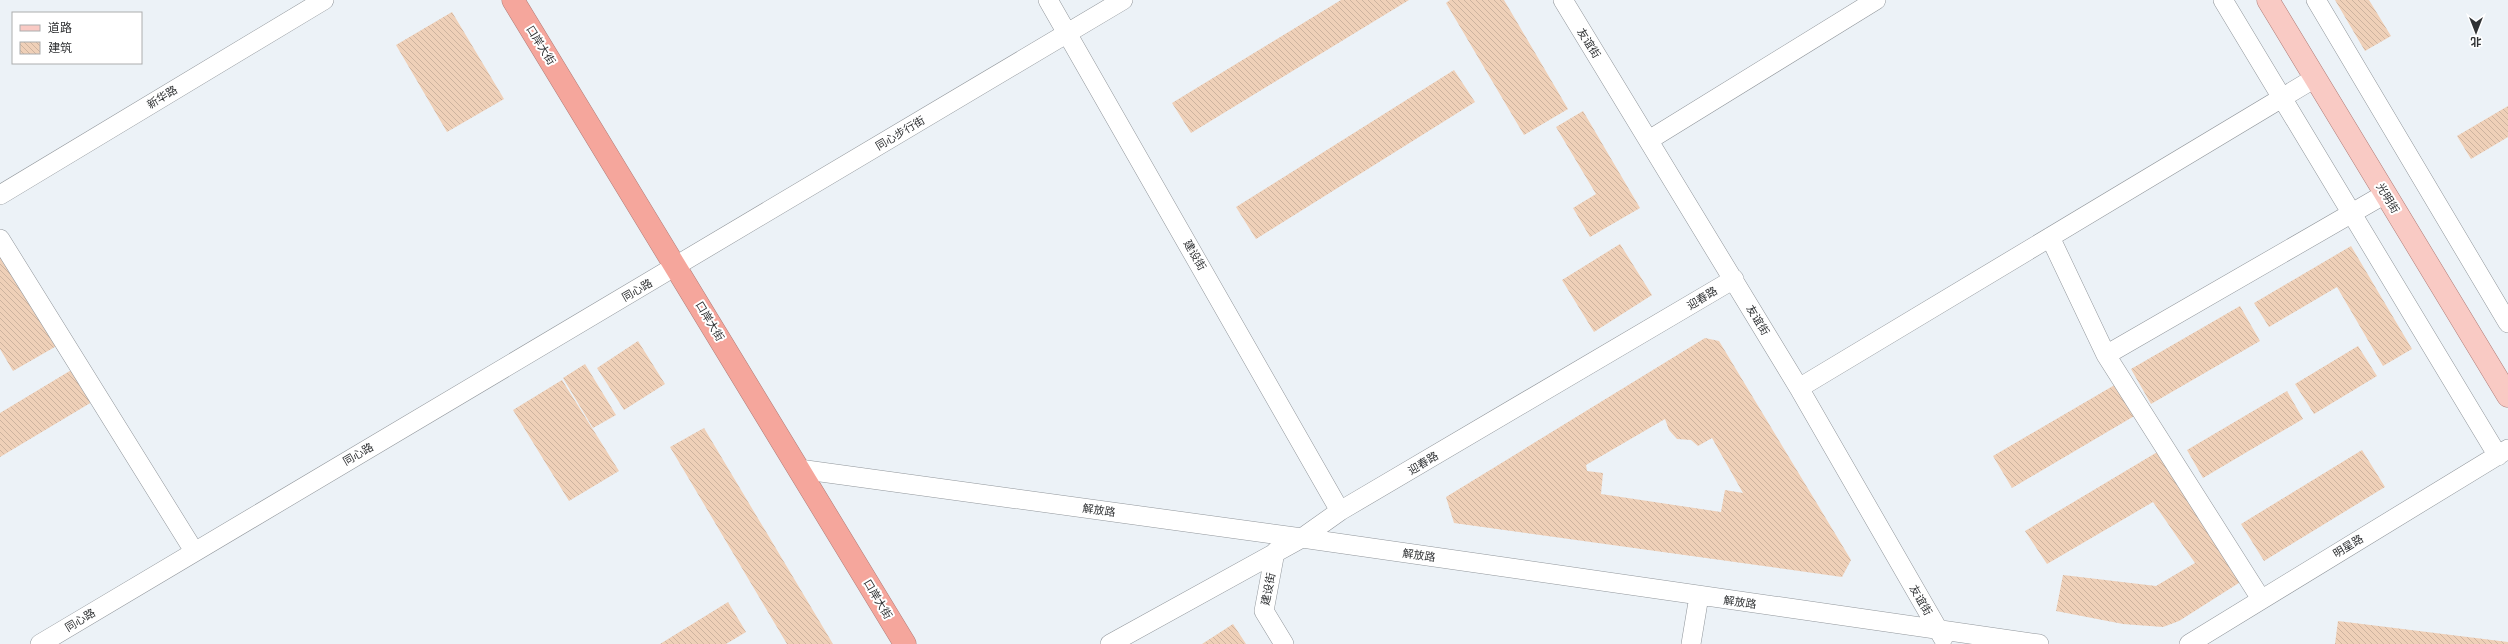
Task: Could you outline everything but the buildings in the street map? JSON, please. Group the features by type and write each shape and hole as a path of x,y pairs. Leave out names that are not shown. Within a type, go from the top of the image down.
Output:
{"highway":[{"name":"口岸大街","path":"513,0 677,266 905,644"}],"main road":[{"name":"光明街","path":"2268,0 2508,396"}],"street":[{"name":"新华路","path":"0,195 324,0"},
{"name":"建设街","path":"1048,0 1340,511"},
{"name":"同心步行街","path":"677,266 1123,0"},
{"name":"友谊街","path":"1563,0 1799,388 1942,637"},
{"path":"1649,140 1876,0"},
{"path":"2224,0 2352,214 2503,452"},
{"path":"2316,0 2508,323"},
{"path":"1799,388 2315,78"},
{"path":"2106,355 2385,194"},
{"path":"2050,237 2106,355 2261,599"},
{"path":"0,239 194,551"},
{"name":"同心路","path":"40,644 194,551 677,266"},
{"name":"迎春路","path":"1110,644 1302,538 1340,511 1734,279"},
{"name":"明星路","path":"2189,644 2503,452"},
{"name":"解放路","path":"799,469 1302,538 1699,596 1942,637 2039,644"},
{"name":"建设街","path":"1275,552 1264,611 1284,644"},
{"path":"1691,644 1699,596"}]}
